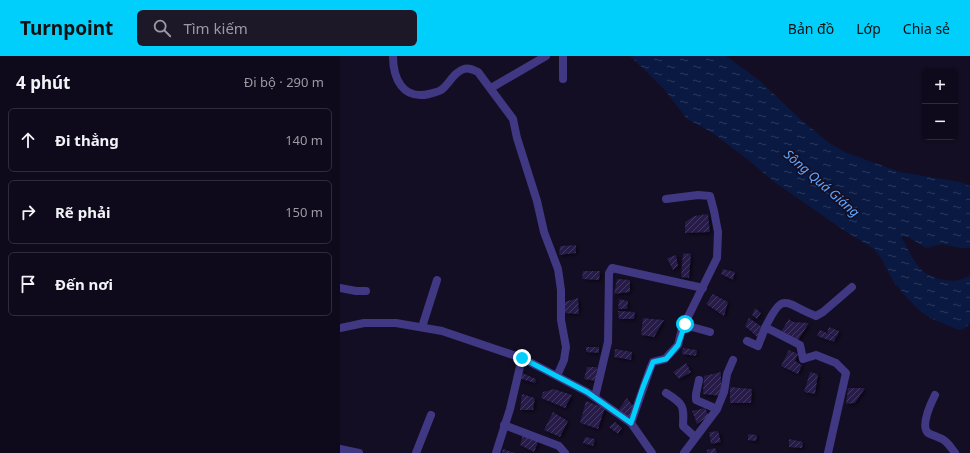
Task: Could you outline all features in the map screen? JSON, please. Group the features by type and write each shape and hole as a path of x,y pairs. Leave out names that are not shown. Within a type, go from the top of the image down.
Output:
{"street":[{"path":"393,56 393,65 399,82 404,90 411,95 424,95 440,90 459,71 468,68 478,72 514,120 517,138 537,201 544,232 558,269 561,290 561,320 566,347 564,360 557,376"},
{"path":"491,88 546,56"},
{"path":"563,56 563,79"},
{"path":"631,423 653,362 666,359 678,345 685,324 717,258 718,232 710,196 698,195 666,198"},
{"path":"595,397 608,342 609,273 612,268 703,288"},
{"path":"422,328 437,280"},
{"path":"747,341 758,346 774,310 784,302 794,305 816,316 823,312 852,287"},
{"path":"340,288 366,291"},
{"path":"340,328 364,323 396,323 442,331 522,358 595,397 631,423 652,453"},
{"path":"685,324 710,332"},
{"path":"765,328 800,346 804,359 816,356 836,363 846,373 828,453"},
{"path":"496,453 522,358"},
{"path":"684,453 717,409 724,392 727,374 733,360"},
{"path":"699,380 696,400 717,409"},
{"path":"666,393 683,407 683,426 695,437"},
{"path":"935,395 930,404 925,420 925,428 928,433 945,441 955,453"},
{"path":"416,453 432,415"},
{"path":"504,425 560,446 565,453"},
{"path":"345,451 359,453"}],"water":[{"name":"Sông Quá Giáng","path":"630,56 726,56 760,81 799,118 829,143 847,153 900,172 960,182 970,186 970,248 961,248 942,244 926,248 908,237 901,237 916,264 929,275 951,281 970,275 970,323 965,328 960,330 930,318 919,310 893,281 881,258 874,249 842,229 773,181 746,158 711,132 687,119 664,89"}],"building":[{"path":"708,214 710,232 685,233 685,222 694,216"},
{"path":"576,245 576,253 559,255 560,246"},
{"path":"683,253 691,254 689,278 681,277"},
{"path":"676,255 678,266 673,270 667,258"},
{"path":"723,269 735,272 733,280 721,274"},
{"path":"583,271 600,271 599,280 582,279"},
{"path":"617,279 630,280 630,292 614,294"},
{"path":"713,294 728,302 724,316 706,304"},
{"path":"578,298 579,314 564,313 564,302"},
{"path":"619,299 628,301 627,309 618,309"},
{"path":"755,308 761,313 757,319 752,315"},
{"path":"618,311 635,312 634,319 619,319"},
{"path":"643,318 664,320 654,337 641,335"},
{"path":"749,318 762,327 757,337 745,326"},
{"path":"789,319 793,322 809,323 797,342 780,333"},
{"path":"829,327 839,331 837,337 827,333"},
{"path":"820,330 836,337 834,342 817,336"},
{"path":"586,347 599,347 599,353 586,352"},
{"path":"683,348 697,350 696,356 682,354"},
{"path":"615,349 632,352 631,360 614,357"},
{"path":"789,350 798,354 795,361 802,365 798,374 781,366"},
{"path":"686,363 691,372 679,379 673,372"},
{"path":"587,367 597,367 596,381 584,379"},
{"path":"520,372 536,379 535,383 518,378"},
{"path":"721,372 721,396 703,394 704,376"},
{"path":"810,372 818,374 815,394 804,392"},
{"path":"730,387 752,389 751,403 730,403"},
{"path":"848,388 865,388 855,403 846,404"},
{"path":"554,389 572,395 565,408 541,398 543,392"},
{"path":"522,394 535,398 533,410 520,410"},
{"path":"627,398 634,407 628,419 619,409"},
{"path":"586,401 605,408 598,429 580,423"},
{"path":"705,408 709,416 697,424 692,411"},
{"path":"553,412 568,421 560,437 544,430"},
{"path":"615,422 622,428 618,434 609,427"},
{"path":"718,431 721,442 711,444 709,432"},
{"path":"523,434 539,440 534,452 520,445"},
{"path":"748,434 757,435 756,441 748,440"},
{"path":"585,437 595,439 593,446 583,443"},
{"path":"789,439 803,442 802,448 789,447"},
{"path":"715,448 717,453 707,453 707,450"},
{"path":"503,449 515,453 502,453"}],"route":[{"path":"522,358 587,392 631,423 653,362 666,359 678,345 682,329 685,324"}]}
